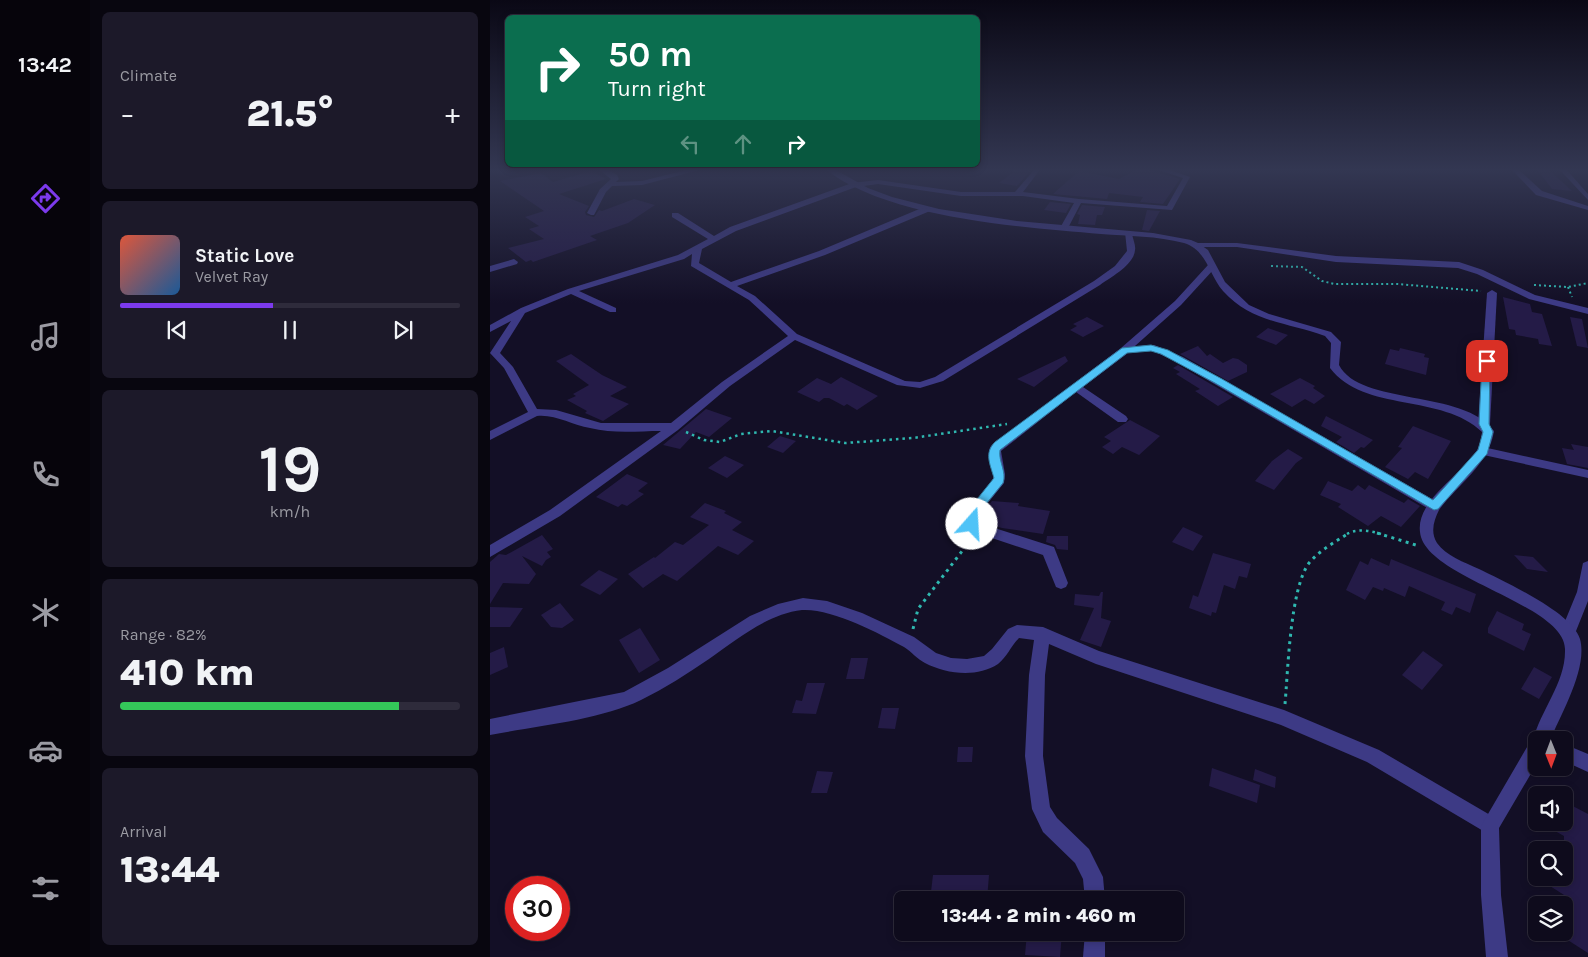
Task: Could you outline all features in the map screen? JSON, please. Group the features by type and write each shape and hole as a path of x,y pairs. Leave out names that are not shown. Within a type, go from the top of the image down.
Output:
{"street":[{"path":"490,329 524,310 571,291 682,257 748,223 776,214"},
{"path":"730,285 822,253 911,214"},
{"path":"964,214 1064,228 1165,238 1198,245 1237,245 1336,259 1459,265 1480,272 1532,297 1588,311"},
{"path":"1064,228 1072,214"},
{"path":"675,215 714,239"},
{"path":"698,249 694,264 752,298 794,336 901,383 915,386 931,383 1039,319 1118,268 1127,259 1131,251 1128,234"},
{"path":"1198,245 1206,252 1210,266 1220,282 1246,306 1263,316 1328,334 1336,342 1333,360 1336,370 1344,377 1362,387 1460,413 1484,424"},
{"path":"490,269 514,262"},
{"path":"1061,582 1049,551 978,529 972,524 972,513 998,483 1000,478 993,455 995,448 1125,350 1178,303 1210,266"},
{"path":"571,291 613,310"},
{"path":"1492,293 1484,424 1488,432 1483,451 1434,506 1424,527 1426,538 1434,550 1444,558 1544,611 1569,631 1573,640 1570,675 1545,731"},
{"path":"524,310 495,353 508,367 534,413"},
{"path":"490,552 555,513 675,426 726,384 794,336"},
{"path":"1125,350 1154,348 1178,359 1434,506"},
{"path":"1076,388 1122,419"},
{"path":"490,436 534,413 550,412 591,425 675,426"},
{"path":"1483,451 1588,474"},
{"path":"1569,631 1584,592 1588,567"},
{"path":"490,727 594,707 633,696 675,673 756,618 782,608 805,604 827,607 911,643 930,658 948,665 968,666 991,660 1003,650 1017,631 1043,634 1096,657 1284,718 1373,756 1490,826"},
{"path":"1043,634 1037,675 1034,756 1041,810 1050,825 1082,856 1093,877 1094,891"},
{"path":"1573,756 1588,763"},
{"path":"1497,957 1490,895 1490,826 1528,763"},
{"path":"1094,957 1095,941"}],"path":[{"path":"1271,266 1302,267 1322,281 1330,283 1429,286 1492,293"},
{"path":"1528,285 1568,287 1588,283"},
{"path":"675,426 704,440 720,442 742,434 772,431 845,443 913,438 1031,421"},
{"path":"911,643 918,609 978,529"},
{"path":"1284,718 1293,613 1300,585 1308,565 1322,550 1350,532 1360,530 1370,531 1434,550"}],"building":[{"path":"536,214 586,214 594,217 596,214 642,214 628,223 590,236 597,240 533,262 531,260 526,262 508,248 544,239 529,229 539,226 525,217"},
{"path":"1077,214 1103,214 1097,215 1095,225 1078,224 1080,215"},
{"path":"1146,214 1159,214 1149,231 1142,230"},
{"path":"1503,297 1530,304 1532,312 1542,314 1552,346 1539,344 1538,339 1516,335 1515,330 1509,329"},
{"path":"1087,317 1104,326 1083,337 1070,330 1077,326 1073,324"},
{"path":"1570,317 1582,319 1588,348 1577,346"},
{"path":"1268,328 1288,335 1276,345 1256,337"},
{"path":"1198,346 1207,356 1210,354 1223,363 1233,358 1238,359 1247,365 1247,372 1228,381 1180,354"},
{"path":"1400,348 1425,354 1424,357 1429,358 1426,375 1385,364 1390,349 1399,351"},
{"path":"571,354 602,375 627,387 610,396 629,404 603,421 585,413 587,411 567,400 576,396 573,394 589,385 556,361"},
{"path":"1065,356 1068,361 1034,387 1017,379"},
{"path":"1178,365 1233,397 1218,406 1195,391 1200,389 1176,374 1180,372 1173,368"},
{"path":"841,377 878,396 857,410 847,404 844,406 829,398 824,398 819,402 797,392 817,378 831,384"},
{"path":"1300,378 1315,386 1313,388 1325,396 1314,404 1305,399 1292,407 1270,394"},
{"path":"706,409 732,418 709,437 696,432 680,449 663,445"},
{"path":"1326,416 1373,440 1364,448 1361,447 1354,453 1336,442 1342,437 1321,426"},
{"path":"1130,420 1160,436 1139,455 1122,447 1113,454 1102,447 1111,441 1104,437"},
{"path":"1413,426 1451,441 1428,479 1415,472 1408,479 1385,467 1402,448 1398,447"},
{"path":"780,436 796,441 783,453 767,447"},
{"path":"1571,444 1588,447 1588,468 1567,464 1562,448 1574,450"},
{"path":"1288,449 1303,458 1296,463 1274,490 1255,481 1272,461"},
{"path":"725,456 744,465 727,478 708,468"},
{"path":"627,474 648,483 638,491 644,494 627,506 622,504 618,507 596,497"},
{"path":"1328,481 1352,491 1358,485 1365,490 1369,485 1404,503 1408,499 1420,506 1401,527 1381,516 1368,526 1338,507 1341,504 1320,495"},
{"path":"992,501 1019,503 1018,506 1050,511 1043,534 1002,528 981,522 981,515"},
{"path":"705,503 726,511 724,513 742,522 732,530 754,541 738,555 718,546 677,581 663,574 643,588 628,574 655,558 675,542 683,545 709,525 690,517"},
{"path":"1183,527 1203,536 1193,551 1172,542"},
{"path":"542,535 553,549 547,552 551,557 542,566 522,556 536,574 529,584 503,583 490,604 490,562 499,554 506,555"},
{"path":"1047,536 1068,536 1068,550 1057,549 1055,545 1046,542"},
{"path":"1213,553 1251,564 1247,578 1239,576 1235,589 1224,585 1216,613 1212,612 1211,616 1189,608 1193,595 1198,597"},
{"path":"1514,555 1533,557 1548,572 1527,569"},
{"path":"1371,558 1389,566 1391,559 1476,594 1470,613 1456,607 1452,615 1441,610 1445,602 1409,586 1405,597 1384,588 1383,591 1373,587 1365,600 1346,590 1360,561 1368,565"},
{"path":"599,570 618,579 600,595 580,585"},
{"path":"1103,592 1101,618 1111,621 1101,647 1080,640 1094,608 1074,605 1075,594 1099,596"},
{"path":"560,603 574,620 562,628 551,627 541,615"},
{"path":"490,607 523,608 510,627 490,627"},
{"path":"1497,611 1524,624 1522,630 1531,634 1524,651 1488,633 1488,628"},
{"path":"640,628 660,660 639,673 619,640"},
{"path":"504,647 508,667 490,675 490,653"},
{"path":"1423,651 1443,665 1422,690 1402,675"},
{"path":"851,658 868,658 864,679 846,679"},
{"path":"1534,667 1552,677 1539,699 1521,689"},
{"path":"807,683 825,683 816,714 792,713 796,700 802,701"},
{"path":"882,708 899,708 895,729 878,728"},
{"path":"958,747 973,747 972,762 957,762"},
{"path":"1212,768 1260,785 1257,803 1209,786"},
{"path":"1255,769 1276,777 1275,788 1253,780"},
{"path":"817,771 833,772 827,793 811,793"},
{"path":"1573,806 1588,814 1588,953 1569,941 1573,941 1573,896 1566,896 1550,886 1573,886 1573,841 1564,841 1564,836 1555,831 1573,831"},
{"path":"933,875 989,875 988,891 931,891"},
{"path":"1026,941 1061,941 1060,957 1025,955"}],"route":[{"path":"972,524 972,513 998,483 1000,478 1000,472 993,455 995,448 999,444 1125,350 1151,348 1158,349 1218,381 1434,506 1483,451 1488,432 1484,424 1487,361"}]}
